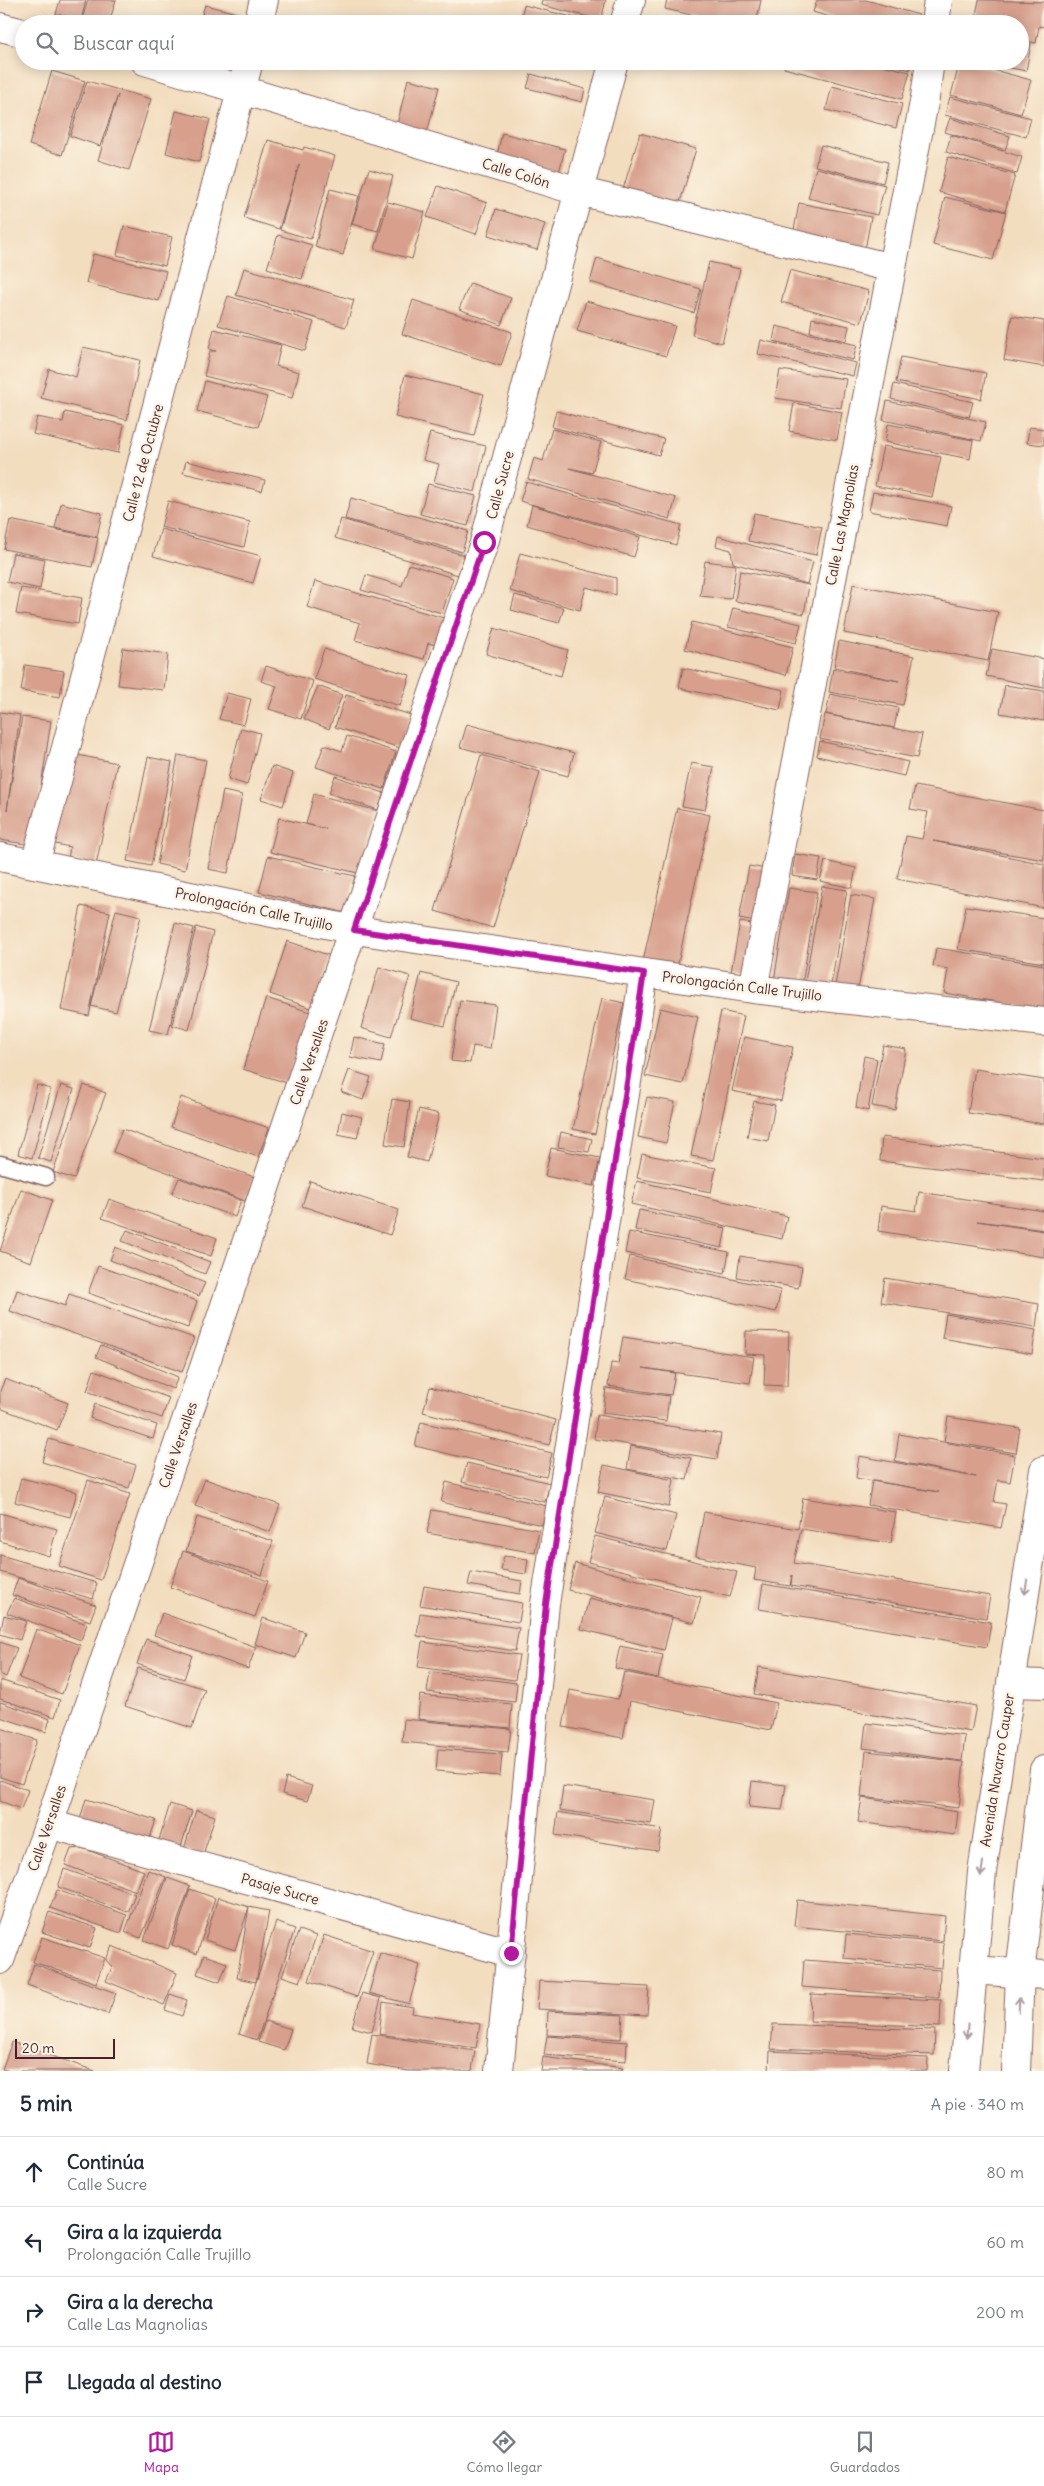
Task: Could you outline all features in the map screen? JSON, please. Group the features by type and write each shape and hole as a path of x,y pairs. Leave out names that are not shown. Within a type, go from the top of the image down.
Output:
{"street":[{"path":"260,15 264,0"},
{"path":"627,15 631,0"},
{"path":"936,15 938,0"},
{"path":"0,27 15,31"},
{"name":"Calle Colón","path":"173,70 578,191 892,268"},
{"name":"Calle 12 de Octubre","path":"35,864 247,70"},
{"name":"Calle Sucre","path":"354,930 484,542 612,70"},
{"name":"Calle Las Magnolias","path":"753,989 928,70"},
{"name":"Prolongación Calle Trujillo","path":"0,858 354,930 753,989 1044,1022"},
{"name":"Calle Versalles","path":"0,1960 49,1824 354,930"},
{"path":"499,2071 546,1604 644,973"},
{"name":"Avenida Navarro Cauper","path":"964,2071 982,1872 1044,1470"},
{"path":"1011,1683 1044,1684"},
{"path":"1016,2071 1032,1974 1044,1770"},
{"name":"Pasaje Sucre","path":"49,1824 511,1953"},
{"path":"972,1970 1032,1974"}],"lane":[{"path":"0,1164 46,1177"}],"building":[{"path":"60,0 86,0 82,15 56,14"},
{"path":"88,0 116,0 111,15 83,15"},
{"path":"542,0 606,0 602,15 581,15 541,5"},
{"path":"667,0 761,0 758,15 692,15 665,9"},
{"path":"817,0 866,0 919,15 823,15 813,12"},
{"path":"979,0 1044,2 1044,27 1039,26 1036,43 1029,42 1029,15 976,15"},
{"path":"205,5 241,14 241,15 202,15"},
{"path":"524,5 563,15 521,15"},
{"path":"792,70 902,70 910,72 902,99"},
{"path":"958,70 994,70 1031,80 1021,114 951,95"},
{"path":"52,71 85,81 62,155 29,145"},
{"path":"531,74 585,89 582,102 527,88"},
{"path":"408,79 439,87 426,137 396,129"},
{"path":"87,81 151,99 129,170 98,160 118,95 100,146 70,136"},
{"path":"832,86 902,104 896,128 826,110"},
{"path":"950,97 1031,118 1026,137 945,115"},
{"path":"176,111 210,119 199,162 166,153"},
{"path":"950,118 1010,136 1005,150 945,132"},
{"path":"502,133 565,149 557,180 495,164"},
{"path":"640,133 696,149 678,209 622,193"},
{"path":"951,135 1022,157 1017,174 946,152"},
{"path":"268,140 303,150 304,147 335,156 311,239 280,230 299,165 279,229 244,218"},
{"path":"821,145 888,162 883,183 815,166"},
{"path":"948,157 1015,175 1005,211 939,192"},
{"path":"816,168 885,185 877,215 808,198"},
{"path":"369,169 393,176 378,231 352,224"},
{"path":"438,186 487,203 476,234 427,217"},
{"path":"330,189 359,196 343,255 315,247"},
{"path":"945,197 1006,212 993,260 933,245"},
{"path":"388,202 425,212 412,259 375,249"},
{"path":"799,203 871,217 864,255 792,241"},
{"path":"496,209 545,224 537,250 488,235"},
{"path":"124,226 172,237 165,266 117,255"},
{"path":"278,235 312,245 302,279 267,268"},
{"path":"93,254 166,271 159,301 86,283"},
{"path":"597,258 701,289 694,313 590,282"},
{"path":"709,262 740,269 722,343 692,335"},
{"path":"244,268 354,300 346,327 236,295"},
{"path":"790,270 869,291 861,323 781,302"},
{"path":"470,283 511,298 501,325 459,309"},
{"path":"228,296 314,322 305,351 218,325"},
{"path":"413,300 512,332 501,366 402,334"},
{"path":"586,301 675,326 666,356 577,331"},
{"path":"1012,316 1044,321 1044,367 1004,360"},
{"path":"812,318 849,326 846,341 810,332"},
{"path":"776,326 857,345 853,360 773,341"},
{"path":"214,329 281,345 276,366 299,372 292,398 204,376 210,351 216,351 209,349"},
{"path":"761,340 856,363 853,376 758,354"},
{"path":"83,347 140,360 127,420 41,398 49,369 76,377"},
{"path":"901,357 986,373 981,399 896,382"},
{"path":"780,370 846,379 841,408 775,398"},
{"path":"405,375 484,394 474,436 395,417"},
{"path":"205,381 267,397 258,427 197,411"},
{"path":"894,384 973,402 969,417 891,399"},
{"path":"887,401 986,422 981,441 883,420"},
{"path":"794,403 842,412 837,440 789,431"},
{"path":"556,411 664,439 659,455 552,427"},
{"path":"65,412 124,425 118,453 33,434 37,417 63,422"},
{"path":"888,424 973,440 970,459 885,442"},
{"path":"1029,427 1044,429 1044,445 1027,443"},
{"path":"552,429 601,442 592,473 569,468 676,498 670,519 528,479 534,458 543,461"},
{"path":"430,433 486,446 475,492 434,482 439,464 423,460"},
{"path":"883,446 941,457 932,497 875,486"},
{"path":"186,461 265,480 262,491 183,473"},
{"path":"526,482 681,525 676,545 520,501"},
{"path":"428,484 476,496 468,526 420,514"},
{"path":"873,492 951,506 947,526 869,511"},
{"path":"351,498 468,531 462,552 345,519"},
{"path":"168,501 250,522 244,547 161,527"},
{"path":"61,503 102,513 97,537 55,528"},
{"path":"532,505 640,537 634,557 527,525"},
{"path":"754,513 822,527 816,555 748,541"},
{"path":"341,519 464,555 458,575 335,538"},
{"path":"10,520 98,538 92,567 4,549"},
{"path":"161,529 261,556 253,583 153,556"},
{"path":"718,536 813,562 807,584 733,563 731,550 716,546"},
{"path":"13,553 45,559 40,589 7,582"},
{"path":"520,553 616,578 616,595 586,587 580,610 510,591"},
{"path":"705,561 736,565 731,599 700,596"},
{"path":"409,564 453,578 442,613 361,590 366,575 402,586"},
{"path":"740,571 809,585 804,614 735,601"},
{"path":"315,581 444,618 436,645 428,643 424,659 355,640 360,623 307,607"},
{"path":"853,584 998,612 988,661 844,633"},
{"path":"21,588 82,598 78,624 16,614"},
{"path":"515,595 564,608 559,623 511,610"},
{"path":"733,608 801,624 796,643 728,627"},
{"path":"692,622 793,647 786,675 685,649"},
{"path":"494,628 568,650 561,676 486,654"},
{"path":"839,641 914,656 903,705 829,692 833,669 899,681 834,667"},
{"path":"123,648 168,654 164,690 118,685"},
{"path":"324,649 410,675 400,706 314,679"},
{"path":"992,649 1044,659 1044,688 986,676"},
{"path":"25,665 64,671 60,697 21,691"},
{"path":"266,666 313,681 301,719 269,709 277,686 261,681"},
{"path":"683,668 784,690 780,710 679,688"},
{"path":"1005,685 1044,691 1044,721 1000,713"},
{"path":"318,686 342,695 329,729 304,719"},
{"path":"227,693 251,699 244,725 219,719"},
{"path":"830,694 898,708 894,728 826,714"},
{"path":"346,695 411,715 400,748 335,727"},
{"path":"0,712 20,715 7,810 22,717 51,721 32,845 0,840"},
{"path":"825,714 922,734 917,758 820,739"},
{"path":"467,724 574,753 568,776 460,747"},
{"path":"241,728 260,733 247,785 228,779"},
{"path":"347,736 396,752 384,789 316,767 324,745 342,751"},
{"path":"820,741 908,762 904,776 817,756"},
{"path":"68,753 117,763 96,865 68,859 70,847 50,843"},
{"path":"178,755 206,760 185,870 157,864"},
{"path":"481,755 540,772 493,928 435,911"},
{"path":"148,757 172,762 151,866 127,861"},
{"path":"691,763 714,767 705,810 682,806"},
{"path":"272,766 293,773 283,806 261,799"},
{"path":"335,776 384,793 378,810 329,793"},
{"path":"915,786 1044,810 1044,860 933,841 1044,864 1044,908 897,879 906,836 922,839 928,812 910,809"},
{"path":"223,791 242,795 228,873 208,869"},
{"path":"314,794 378,811 362,874 270,852 279,818 326,829 306,824"},
{"path":"677,808 710,815 677,968 643,961"},
{"path":"795,854 821,858 817,880 792,876"},
{"path":"268,856 355,876 346,913 259,892"},
{"path":"825,861 856,868 852,888 820,881"},
{"path":"749,866 766,869 756,922 739,919"},
{"path":"822,886 847,890 831,985 805,981"},
{"path":"789,888 817,892 802,985 774,981"},
{"path":"851,895 875,899 857,995 834,991"},
{"path":"81,906 110,912 89,1016 61,1010"},
{"path":"966,906 1044,918 1044,963 958,949"},
{"path":"116,910 141,916 116,1012 91,1006"},
{"path":"740,922 758,925 748,975 731,972"},
{"path":"175,923 194,928 168,1034 149,1030"},
{"path":"196,927 213,932 189,1030 172,1025"},
{"path":"287,941 331,956 314,1009 270,994"},
{"path":"936,948 1044,965 1044,1010 944,993 948,969 933,966"},
{"path":"379,967 410,976 391,1037 361,1028"},
{"path":"421,973 456,982 445,1026 410,1018"},
{"path":"266,998 310,1012 287,1083 243,1069"},
{"path":"602,998 624,1003 595,1134 573,1129"},
{"path":"460,1000 496,1005 490,1049 473,1046 470,1063 451,1061"},
{"path":"660,1008 698,1017 683,1084 645,1076"},
{"path":"721,1011 744,1016 713,1160 691,1156"},
{"path":"354,1037 385,1044 381,1063 350,1057"},
{"path":"744,1037 793,1047 781,1101 732,1091"},
{"path":"883,1045 906,1049 895,1110 872,1106"},
{"path":"864,1056 877,1059 868,1111 856,1108"},
{"path":"975,1069 1044,1080 1044,1124 968,1113"},
{"path":"349,1070 371,1077 363,1100 341,1092"},
{"path":"37,1085 51,1089 32,1158 18,1154"},
{"path":"61,1085 74,1089 51,1162 38,1158"},
{"path":"84,1085 106,1093 74,1179 53,1172"},
{"path":"181,1097 269,1128 258,1157 171,1127"},
{"path":"647,1097 675,1102 666,1143 638,1137"},
{"path":"392,1099 410,1102 404,1147 385,1144"},
{"path":"754,1101 775,1105 768,1141 747,1137"},
{"path":"419,1109 439,1114 427,1162 407,1157"},
{"path":"342,1112 362,1117 357,1138 338,1134"},
{"path":"122,1129 254,1177 245,1201 113,1152"},
{"path":"561,1132 592,1139 589,1152 558,1147"},
{"path":"882,1137 1044,1158 1044,1181 880,1161"},
{"path":"551,1148 600,1158 594,1186 545,1176"},
{"path":"642,1154 716,1168 711,1192 637,1178"},
{"path":"179,1178 241,1200 235,1217 172,1194"},
{"path":"310,1181 399,1210 390,1235 302,1206"},
{"path":"637,1181 787,1216 782,1239 631,1204"},
{"path":"21,1189 52,1200 31,1262 0,1251"},
{"path":"919,1192 1044,1211 1044,1230 977,1221 1044,1231 1044,1257 878,1231 881,1206 916,1211"},
{"path":"109,1199 217,1238 211,1256 102,1218"},
{"path":"639,1210 726,1228 722,1248 635,1230"},
{"path":"127,1230 210,1262 205,1274 122,1241"},
{"path":"629,1232 729,1252 725,1273 625,1253"},
{"path":"115,1247 205,1283 199,1296 110,1260"},
{"path":"630,1256 781,1290 776,1312 625,1279"},
{"path":"740,1256 802,1267 798,1288 737,1277"},
{"path":"98,1266 197,1301 188,1328 88,1293"},
{"path":"885,1278 1039,1304 1036,1327 881,1302"},
{"path":"17,1290 65,1306 69,1294 194,1338 182,1372 10,1311"},
{"path":"946,1314 1036,1330 1032,1354 942,1338"},
{"path":"746,1331 789,1332 787,1386 764,1385 765,1355 745,1354"},
{"path":"623,1337 754,1357 750,1383 643,1368 675,1373 671,1395 608,1386 611,1363 618,1364"},
{"path":"101,1345 178,1377 173,1389 96,1357"},
{"path":"94,1370 169,1398 162,1418 87,1391"},
{"path":"5,1379 68,1403 57,1430 0,1408 0,1391"},
{"path":"430,1387 556,1420 549,1445 423,1412"},
{"path":"606,1388 669,1396 666,1421 603,1413"},
{"path":"95,1404 157,1425 153,1439 90,1418"},
{"path":"597,1415 721,1434 717,1459 594,1439"},
{"path":"948,1417 1020,1428 1016,1453 944,1441"},
{"path":"421,1422 552,1453 546,1477 415,1446"},
{"path":"899,1434 1015,1455 1010,1482 998,1480 994,1502 1006,1504 1001,1528 868,1505 872,1481 939,1492 856,1478 859,1456 976,1477 895,1461"},
{"path":"49,1439 136,1465 129,1488 42,1462"},
{"path":"631,1446 691,1458 687,1480 627,1469"},
{"path":"467,1463 550,1483 545,1502 462,1482"},
{"path":"604,1465 674,1480 669,1507 598,1492"},
{"path":"21,1478 77,1492 70,1517 15,1502"},
{"path":"205,1479 280,1505 270,1532 195,1506"},
{"path":"88,1480 130,1494 101,1580 59,1566"},
{"path":"446,1482 547,1506 542,1525 441,1502"},
{"path":"605,1497 676,1515 667,1551 595,1533"},
{"path":"803,1498 896,1512 891,1543 801,1529 794,1563 990,1596 986,1618 791,1586 792,1575 790,1586 754,1580 756,1568 696,1556 704,1512 798,1529"},
{"path":"432,1510 539,1530 535,1553 427,1533"},
{"path":"0,1513 57,1529 49,1556 0,1541"},
{"path":"197,1517 273,1541 262,1575 186,1551"},
{"path":"595,1536 737,1572 730,1597 588,1562"},
{"path":"183,1551 268,1581 255,1617 170,1587"},
{"path":"0,1555 97,1583 93,1599 0,1572"},
{"path":"504,1556 528,1559 526,1574 501,1570"},
{"path":"575,1563 701,1597 694,1623 568,1590"},
{"path":"471,1572 522,1581 520,1594 468,1585"},
{"path":"18,1578 96,1605 90,1621 12,1595"},
{"path":"763,1584 991,1622 987,1647 759,1609"},
{"path":"424,1586 522,1603 519,1622 420,1605"},
{"path":"14,1598 87,1624 81,1640 7,1613"},
{"path":"589,1598 672,1618 664,1650 581,1629"},
{"path":"162,1613 256,1647 248,1669 154,1635"},
{"path":"420,1613 519,1628 515,1651 417,1636"},
{"path":"4,1615 26,1621 20,1640 0,1634"},
{"path":"263,1618 305,1632 296,1658 255,1644"},
{"path":"36,1629 80,1645 62,1694 19,1678"},
{"path":"146,1639 192,1655 184,1679 137,1664"},
{"path":"0,1642 17,1648 6,1677 0,1674"},
{"path":"422,1642 519,1655 515,1680 418,1667"},
{"path":"620,1646 663,1655 658,1678 615,1668"},
{"path":"759,1667 976,1706 971,1732 754,1694"},
{"path":"138,1668 205,1689 192,1728 125,1706"},
{"path":"430,1672 517,1683 515,1702 427,1692"},
{"path":"624,1672 777,1703 771,1730 630,1701 623,1738 563,1727 570,1690 618,1699"},
{"path":"0,1680 60,1700 55,1717 0,1699"},
{"path":"420,1695 512,1704 510,1728 418,1719"},
{"path":"0,1702 50,1719 46,1732 0,1717"},
{"path":"404,1719 511,1729 508,1752 402,1742"},
{"path":"866,1723 965,1736 962,1761 863,1748"},
{"path":"0,1728 37,1740 22,1784 0,1777"},
{"path":"438,1749 502,1754 500,1776 436,1771"},
{"path":"866,1751 964,1762 959,1808 861,1797"},
{"path":"286,1778 312,1786 307,1801 282,1794"},
{"path":"0,1780 28,1790 21,1809 0,1801"},
{"path":"752,1781 786,1785 782,1810 749,1807"},
{"path":"563,1786 655,1800 651,1824 560,1810"},
{"path":"862,1798 958,1812 955,1835 858,1822"},
{"path":"86,1799 156,1820 148,1844 79,1823"},
{"path":"170,1804 192,1811 180,1850 158,1843"},
{"path":"196,1810 215,1816 203,1855 184,1849"},
{"path":"558,1812 662,1829 658,1851 555,1835"},
{"path":"82,1848 144,1871 136,1891 65,1865 71,1849"},
{"path":"64,1869 135,1894 128,1912 58,1887"},
{"path":"148,1870 166,1877 141,1938 125,1932"},
{"path":"167,1878 190,1886 168,1949 144,1940"},
{"path":"190,1889 215,1898 197,1954 172,1945"},
{"path":"57,1890 127,1915 121,1933 50,1908"},
{"path":"218,1897 249,1907 235,1950 205,1940"},
{"path":"797,1900 945,1916 943,1941 794,1926"},
{"path":"249,1907 269,1911 256,1982 237,1978"},
{"path":"49,1912 97,1928 90,1948 42,1932"},
{"path":"276,1922 295,1929 257,2040 239,2034"},
{"path":"299,1930 316,1936 300,1982 282,1976"},
{"path":"846,1934 944,1943 942,1968 844,1958"},
{"path":"324,1935 373,1951 357,1997 309,1981"},
{"path":"42,1937 105,1958 96,1983 33,1962"},
{"path":"112,1946 177,1973 164,2005 106,1981 112,1967 106,1960"},
{"path":"380,1953 420,1965 409,2004 369,1993"},
{"path":"204,1955 227,1963 220,1982 197,1974"},
{"path":"804,1960 940,1970 939,1998 802,1987"},
{"path":"34,1964 116,1993 108,2014 27,1985"},
{"path":"539,1981 649,1987 647,2015 537,2009"},
{"path":"362,1993 381,1998 372,2032 352,2027"},
{"path":"170,1994 187,2000 182,2016 165,2010"},
{"path":"811,1994 941,2000 940,2027 810,2021"},
{"path":"383,2002 413,2007 412,2013 480,2024 476,2048 379,2034"},
{"path":"548,2011 623,2015 621,2039 547,2035"},
{"path":"265,2021 291,2029 284,2050 258,2042"},
{"path":"773,2024 935,2030 934,2055 771,2049"},
{"path":"372,2034 475,2051 472,2071 409,2071 367,2064"},
{"path":"547,2036 627,2042 626,2061 544,2055"},
{"path":"12,2042 95,2071 9,2071 2,2069"},
{"path":"770,2051 928,2058 927,2071 769,2071"},
{"path":"543,2057 623,2068 622,2071 541,2071"}],"route":[{"path":"484,542 354,930 644,973 546,1604 511,1953"}]}
